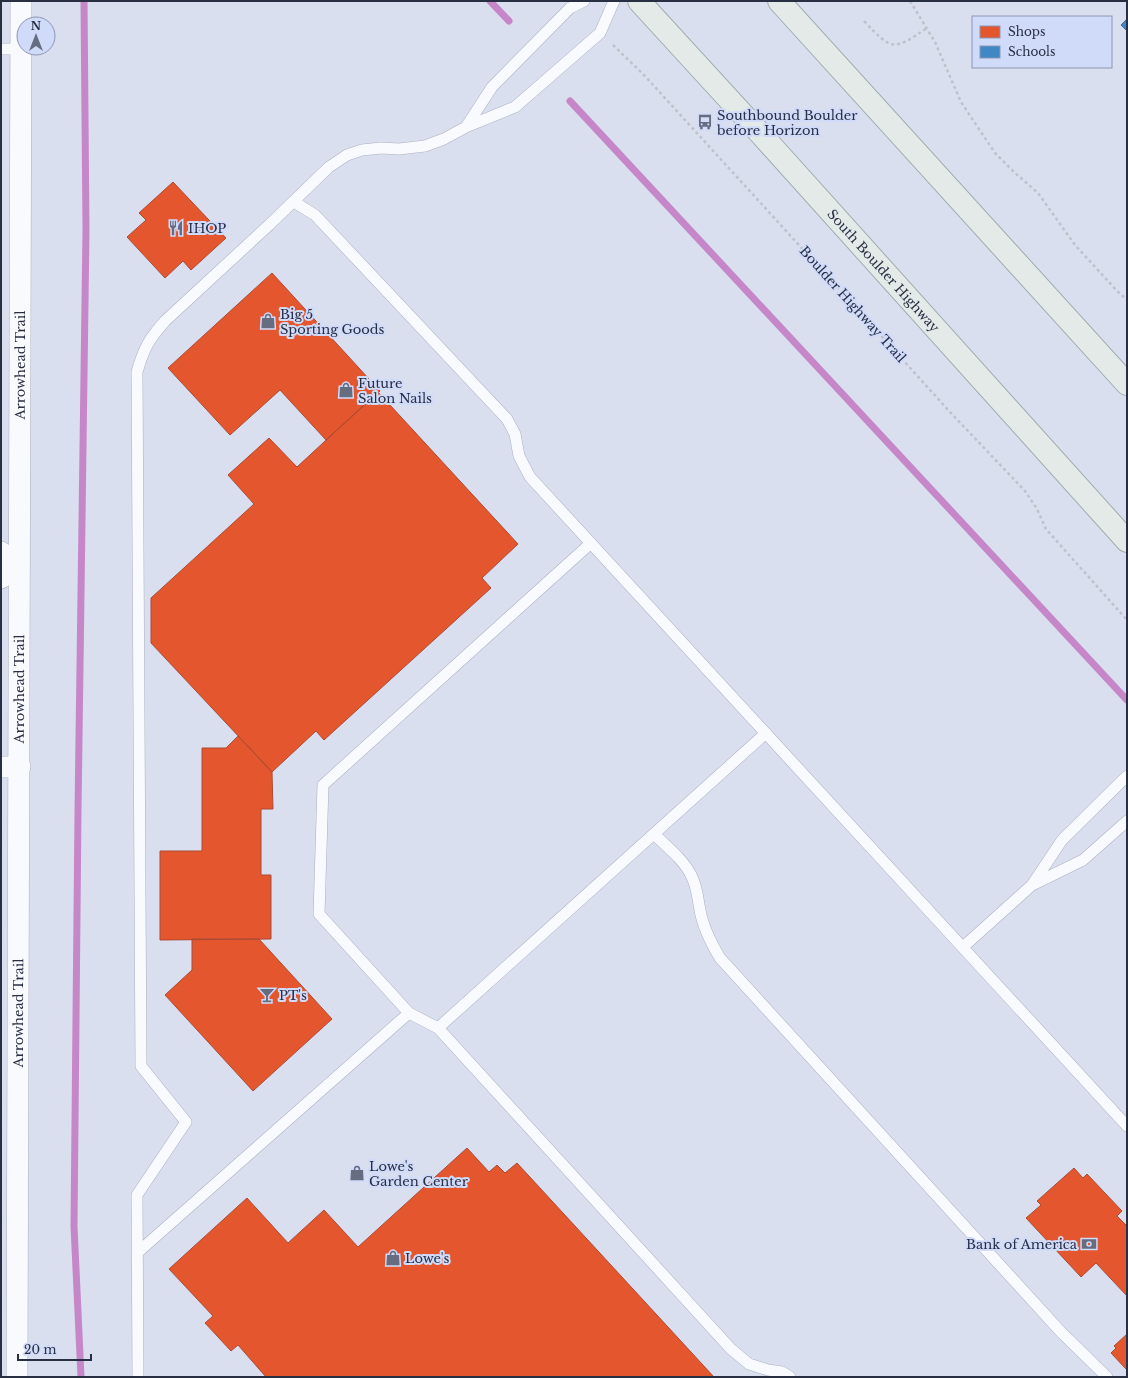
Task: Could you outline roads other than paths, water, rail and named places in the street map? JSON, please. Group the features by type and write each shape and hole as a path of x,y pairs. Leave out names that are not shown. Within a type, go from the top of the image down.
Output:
{"main road":[{"name":"South Boulder Highway","path":"639,1 759,132 1127,542"},
{"path":"779,1 1127,384"}],"street":[{"name":"Arrowhead Trail","path":"17,1377 9,1348 10,767 19,566 11,48 21,1"},
{"path":"1,552 19,566 1,578"}],"lane":[{"path":"466,127 492,87 570,4 584,1"},
{"path":"139,1375 137,1195 186,1122 141,1066 137,372 142,355 151,337 165,321 329,168 347,155 362,150 381,148 399,149 425,146 515,107 600,33 614,1"},
{"path":"294,202 315,215 507,419 515,434 519,456 530,477 1127,1126"},
{"path":"591,543 323,785 319,914 409,1013 438,1028 731,1349 749,1364 768,1370 782,1372 790,1377"},
{"path":"438,1028 766,733"},
{"path":"963,947 1032,885 1062,840 1127,776"},
{"path":"1032,885 1084,860 1127,821"},
{"path":"654,834 680,860 690,873 697,888 700,910 706,934 720,958 1056,1326 1081,1353 1107,1377"},
{"path":"137,1253 409,1013"}],"waterway":[{"path":"81,1377 74,1226 86,230 84,1"},
{"path":"490,1 509,21"},
{"path":"570,101 1127,700"}],"place":[{"name":"Southbound Boulder before Horizon","path":"705,122"},
{"name":"IHOP","path":"176,228"},
{"name":"Big 5 Sporting Goods","path":"268,321"},
{"name":"Future Salon Nails","path":"346,390"},
{"name":"PT's","path":"267,995"},
{"name":"Lowe's Garden Center","path":"357,1173"},
{"name":"Bank of America","path":"1089,1244"},
{"name":"Lowe's","path":"393,1258"}]}
